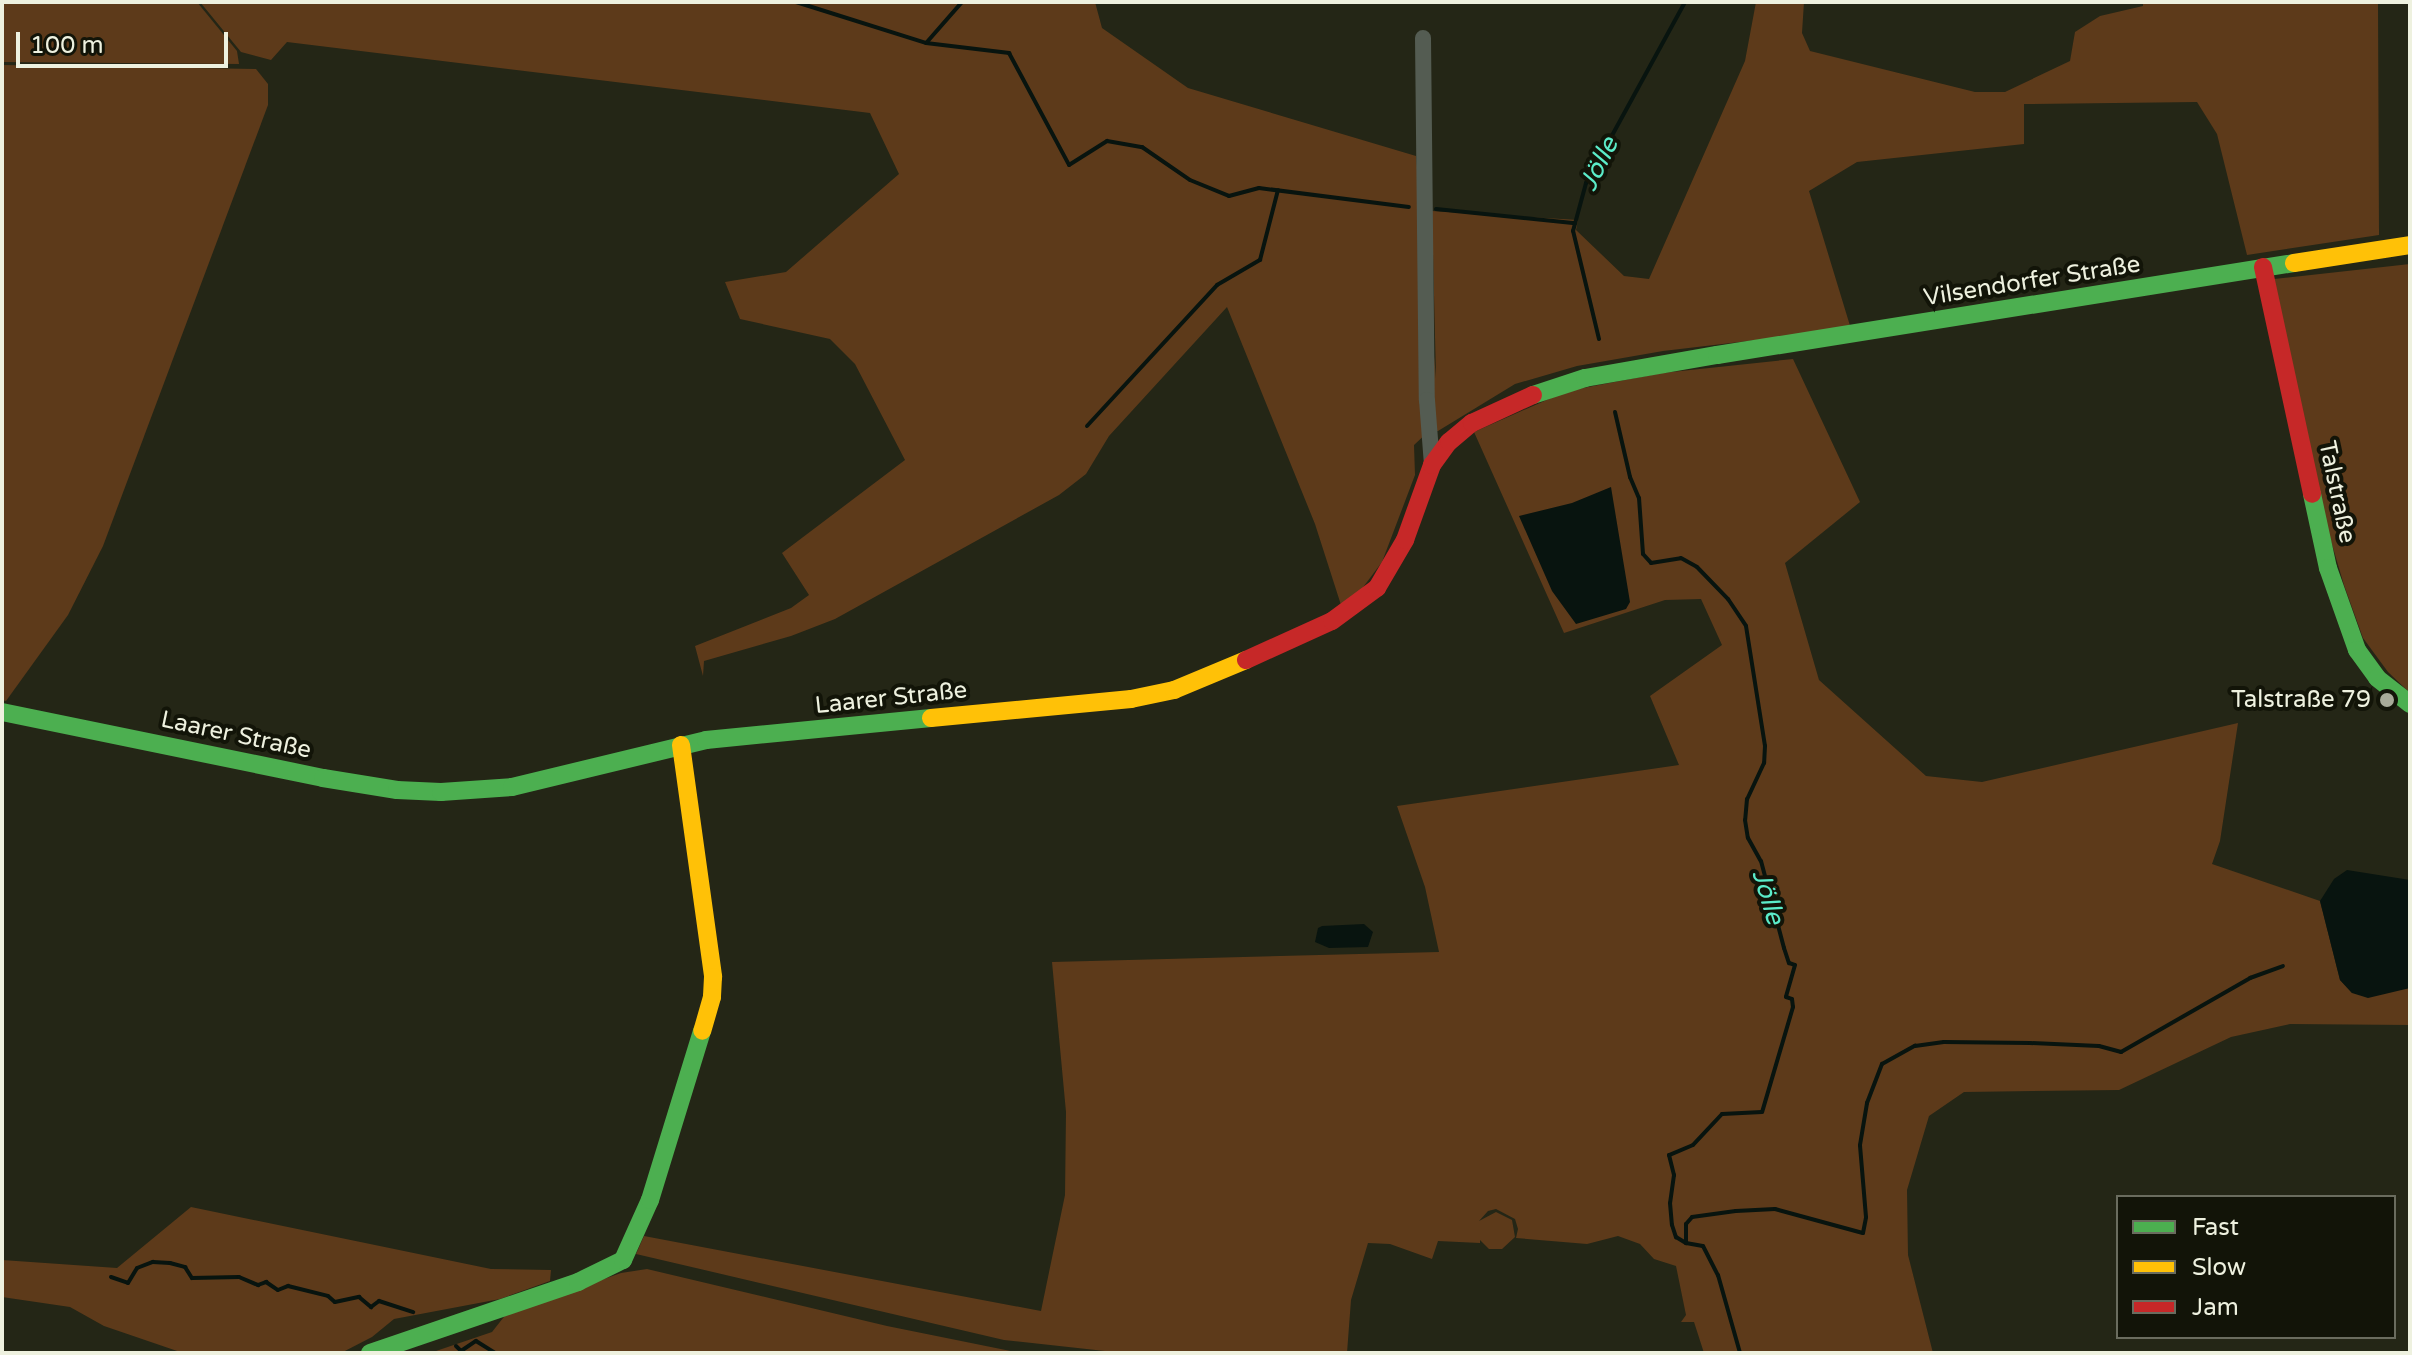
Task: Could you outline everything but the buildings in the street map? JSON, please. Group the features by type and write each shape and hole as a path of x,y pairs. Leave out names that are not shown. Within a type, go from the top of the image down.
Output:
{"street":[{"path":"1423,38 1427,400 1432,465"},
{"name":"Vilsendorfer Straße","path":"1663,365 2410,245"},
{"name":"Talstraße","path":"2263,267 2328,568 2357,650 2377,678 2410,704"},
{"name":"Laarer Straße","path":"2,712 323,778 412,791 512,787 681,745 1082,704 1174,690 1332,621 1377,588 1405,540 1432,465 1449,442 1472,423 1501,407 1585,378 1663,365"},
{"path":"370,1353 578,1282 623,1260 653,1192 712,997 713,977 681,745"}],"shaded area":[{"path":"2,2 197,2 237,51 239,64 2,62"},
{"path":"200,2 1095,2 1102,28 1188,88 1416,156 1436,378 1432,211 1578,220 1576,230 1624,276 1649,279 1745,61 1756,2 1804,2 1802,33 1810,51 1975,92 2005,92 2070,61 2075,32 2100,16 2143,6 2143,2 2378,2 2379,235 2247,255 2217,134 2197,102 2024,104 2024,144 1857,162 1809,191 1851,329 1663,351 1577,366 1515,384 1438,431 1429,431 1414,445 1415,475 1382,562 1361,590 1341,605 1315,524 1227,307 1109,436 1086,474 1059,495 835,619 791,636 704,661 703,676 695,646 791,608 809,595 782,553 905,460 855,364 830,339 740,319 725,282 786,272 899,174 870,113 287,42 271,60 241,52"},
{"path":"2,65 256,69 268,84 268,105 103,546 68,615 6,701 2,700"},
{"path":"2410,264 2410,693 2388,672 2363,638 2344,585 2328,531 2274,279"},
{"path":"1793,359 1860,502 1785,563 1819,680 1926,776 1982,782 2238,723 2220,841 2212,864 2320,901 2340,980 2352,993 2410,988 2410,1025 2290,1024 2231,1037 2119,1090 1964,1092 1929,1116 1907,1190 1908,1255 1933,1353 1704,1353 1694,1322 1681,1322 1686,1315 1676,1266 1654,1259 1640,1244 1618,1236 1587,1244 1516,1238 1518,1229 1515,1219 1496,1209 1488,1211 1479,1221 1496,1212 1512,1220 1515,1237 1502,1249 1489,1249 1480,1240 1480,1243 1438,1241 1432,1259 1390,1244 1368,1243 1351,1300 1347,1353 1123,1353 1004,1340 636,1254 644,1236 1041,1311 1065,1195 1066,1112 1052,962 1439,952 1425,887 1397,806 1679,765 1650,696 1722,645 1701,599 1665,600 1564,633 1474,432 1567,391 1662,373"},
{"path":"1611,487 1630,602 1626,609 1576,624 1552,591 1519,516 1572,503"},
{"path":"2347,870 2410,880 2410,988 2368,998 2352,993 2340,980 2320,901 2334,879"},
{"path":"1364,924 1373,932 1368,947 1329,948 1315,942 1318,928 1322,926"},
{"path":"191,1207 491,1269 551,1270 550,1281 500,1299 394,1319 372,1337 341,1353 183,1353 104,1326 70,1307 2,1297 2,1260 117,1268"},
{"path":"647,1269 887,1326 1020,1353 413,1353 436,1351 492,1332 507,1313 621,1273"}],"waterway":[{"path":"796,2 926,43 1009,53 1069,165 1107,141 1142,147 1190,180 1229,196 1259,188 1409,207"},
{"path":"927,42 962,2"},
{"name":"Jölle","path":"1599,339 1573,231 1586,183 1685,2"},
{"path":"1087,426 1217,285 1260,260 1278,190"},
{"path":"1436,209 1575,223"},
{"name":"Jölle","path":"1615,412 1630,477 1639,498 1643,554 1651,563 1681,558 1697,567 1728,599 1746,626 1765,746 1764,763 1747,799 1745,820 1748,838 1761,861 1789,963 1795,965 1786,997 1792,999 1793,1007 1762,1112 1722,1114 1693,1145 1669,1155 1674,1175 1670,1203 1676,1237 1686,1243 1703,1246 1718,1275 1740,1353"},
{"path":"1686,1243 1686,1224 1692,1217 1736,1211 1775,1209 1863,1233 1866,1217 1860,1145 1867,1103 1882,1064 1915,1046 1944,1042 2030,1043 2099,1046 2121,1052 2250,978 2283,966"},
{"path":"111,1277 128,1283 137,1268 153,1262 170,1263 185,1267 192,1278 239,1277 258,1285 266,1282 278,1290 288,1286 328,1296 335,1302 359,1297 371,1307 379,1301 413,1312"},
{"path":"456,1346 461,1351 476,1341 495,1353"}],"traffic: fast":[{"path":"1533,395 1585,378 1717,355 2294,263"},
{"path":"2312,494 2328,568 2357,650 2377,678 2410,704"},
{"path":"2,712 323,778 397,790 441,792 512,787 706,740 931,718"},
{"path":"370,1353 578,1282 623,1260 650,1200 702,1031"}],"traffic: slow":[{"path":"2294,263 2410,245"},
{"path":"931,718 1131,699 1174,690 1246,660"},
{"path":"681,745 713,977 712,997 702,1031"}],"traffic: jam":[{"path":"2263,267 2312,494"},
{"path":"1246,660 1332,621 1377,588 1405,540 1432,465 1449,442 1472,423 1533,395"}],"place":[{"name":"Talstraße 79","path":"2387,700"}]}
